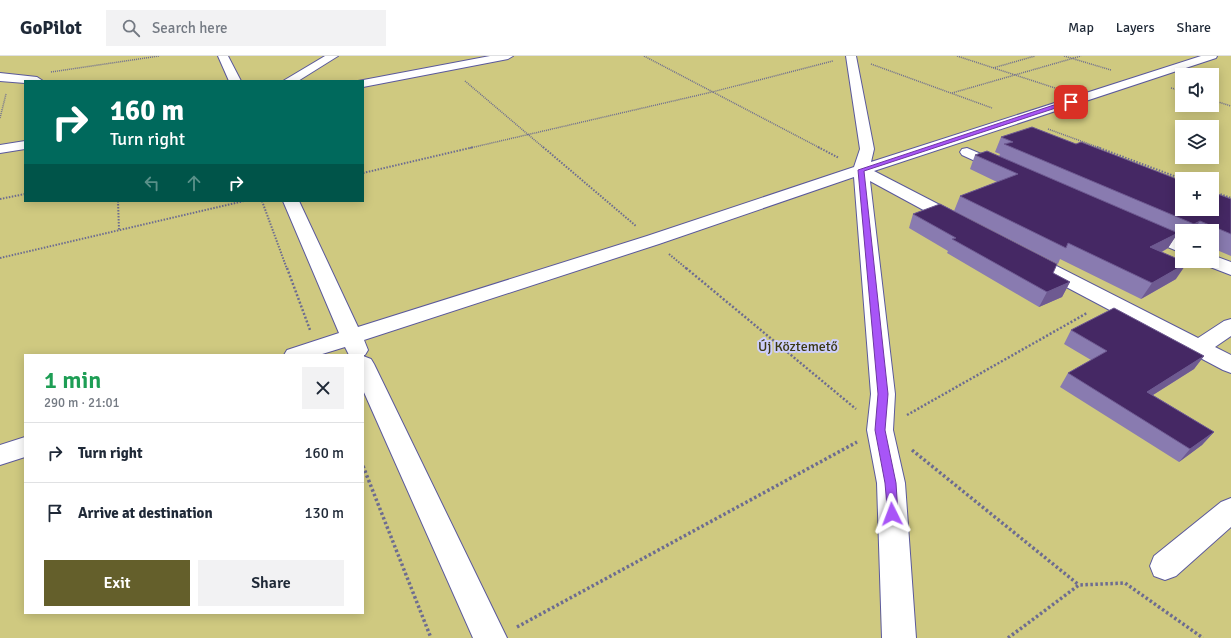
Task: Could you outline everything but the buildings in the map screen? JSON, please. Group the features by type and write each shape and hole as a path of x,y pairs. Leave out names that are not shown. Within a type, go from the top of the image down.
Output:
{"lane":[{"path":"222,56 234,80"},
{"path":"291,80 333,56"},
{"path":"364,84 508,56"},
{"path":"851,56 867,150 861,170 883,394 880,430 891,483 899,638"},
{"path":"299,354 317,348 355,346 653,240 861,170 1212,56"},
{"path":"0,77 28,80"},
{"path":"0,149 24,145"},
{"path":"967,152 1017,174"},
{"path":"861,170 974,230"},
{"path":"291,202 355,346"},
{"path":"1132,225 1175,245"},
{"path":"1009,248 1231,365"},
{"path":"1219,264 1231,270"},
{"path":"1199,348 1231,326"},
{"path":"364,366 500,634"},
{"path":"0,455 24,447"},
{"path":"1165,566 1231,510"}],"path":[{"path":"49,72 159,56"},
{"path":"644,56 861,170"},
{"path":"364,173 712,92 851,56"},
{"path":"958,56 1084,97"},
{"path":"992,68 1035,56"},
{"path":"951,93 1081,56"},
{"path":"1219,102 1231,106"},
{"path":"1219,193 1231,198"},
{"path":"0,199 24,194"},
{"path":"118,202 119,230"},
{"path":"0,258 240,202"},
{"path":"262,202 317,348"},
{"path":"500,634 880,430 1109,301"},
{"path":"880,430 908,447 1079,585"},
{"path":"364,469 431,638"},
{"path":"1008,638 1079,585 1125,583 1203,638"}],"green space":[{"name":"Új Köztemető","path":"0,56 1231,56 1231,638 0,638"}],"route":[{"path":"892,514 891,483 880,430 883,394 861,170 1071,102"}]}
